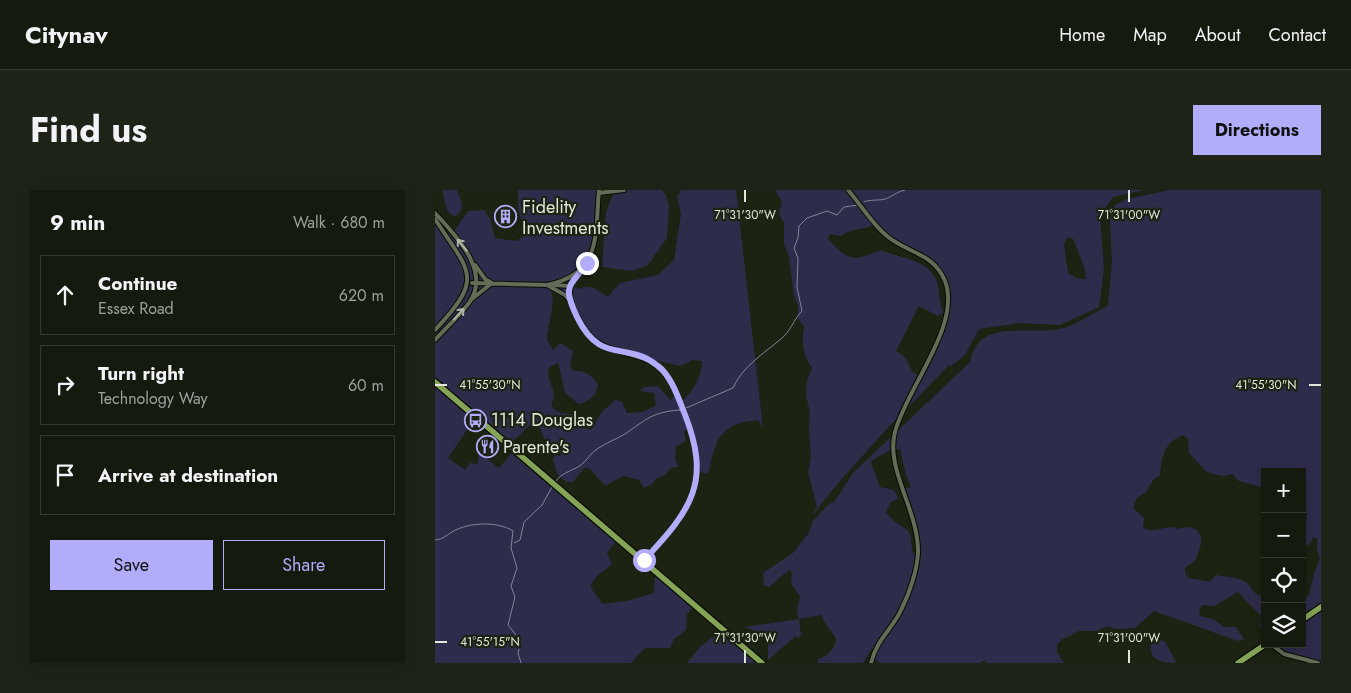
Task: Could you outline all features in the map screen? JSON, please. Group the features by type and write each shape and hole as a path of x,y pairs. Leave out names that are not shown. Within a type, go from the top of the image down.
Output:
{"main road":[{"path":"435,382 762,663"},
{"path":"1306,617 1321,607"},
{"path":"1238,663 1261,647"}],"street":[{"path":"570,301 570,286 574,276 587,263 595,245 599,192 624,190"},
{"path":"848,190 885,235 935,264 945,281 949,300 945,322 895,432 893,457 915,523 917,555 902,608 879,642 871,663"},
{"path":"435,213 468,252 485,279 492,283"},
{"path":"435,219 467,268 464,296 435,330"},
{"path":"470,302 475,283 474,263"},
{"path":"547,285 574,276"},
{"path":"467,282 570,286"},
{"path":"435,340 470,302 492,283"},
{"path":"547,285 565,295 570,301 583,328 590,338 601,347 646,359 658,366 677,394 696,447 696,481 689,506 676,526 644,560"},
{"path":"1276,648 1284,654 1318,663"}],"shaded area":[{"path":"442,190 457,190 462,207 456,216 453,216 447,210"},
{"path":"518,190 599,190 597,232 593,249 588,260 575,277 572,286 579,289 591,287 608,297 620,283 658,275 674,260 681,214 677,197 681,190 736,190 763,428 758,420 736,425 728,429 717,442 709,472 706,474 698,471 699,459 692,428 684,431 686,441 676,446 675,459 679,467 671,468 664,476 657,478 652,484 644,488 639,480 623,476 605,486 590,469 585,467 573,482 566,482 557,474 553,459 556,455 561,456 560,450 545,440 538,423 532,423 510,444 475,418 448,458 465,470 470,463 478,464 478,452 499,468 515,449 618,539 607,553 612,564 597,576 591,585 602,604 627,601 654,593 655,577 659,574 694,606 687,614 686,630 674,639 670,648 645,648 631,663 435,663 435,215 452,234 468,211 484,210 490,219 495,238 516,241 526,235 518,208","holes":["548,284 558,288 571,301 588,336 595,343 622,353 680,366 693,360 702,361 699,378 682,402 678,394 670,400 658,386 644,387 640,391 654,393 656,406 642,412 627,413 622,402 615,400 602,412 591,430 585,428 573,415 558,412 554,409 552,404 554,395 548,372 549,368 557,363 565,393 579,404 591,398 596,392 598,385 588,374 574,371 570,367 573,351 560,343 553,350 547,340 553,304"]},
{"path":"662,190 666,195 669,205 667,238 648,265 632,271 602,267 606,212 613,195 620,191"},
{"path":"775,190 1144,190 1113,197 1100,215 1104,270 1099,307 1060,325 1019,323 979,329 965,355 951,366 949,365 884,432 839,482 812,516 817,507 808,472 811,458 810,412 806,396 807,381 812,368 803,349 804,327 798,318 798,305 794,296 789,256 784,244 784,223 779,214 782,202","holes":["873,225 879,231 928,260 940,273 947,287 946,316 941,332 920,375 913,373 905,357 896,351 919,306 938,316 943,313 937,282 933,274 928,268 913,260 880,250 857,258 851,257 841,252 828,239 830,234 841,236","1067,237 1073,239 1085,269 1086,279 1078,279 1068,273 1064,244"]},
{"path":"1170,190 1321,190 1321,663 1293,658 1272,648 1306,648 1306,597 1309,595 1320,559 1317,550 1317,538 1313,538 1309,545 1306,544 1306,468 1261,468 1261,487 1239,481 1232,474 1224,476 1212,474 1205,470 1189,453 1188,438 1183,435 1172,442 1165,450 1160,475 1153,480 1146,492 1138,497 1134,503 1134,509 1144,518 1143,528 1148,530 1169,527 1196,529 1201,537 1201,543 1196,560 1185,568 1188,578 1210,582 1216,575 1236,578 1247,583 1255,593 1261,596 1261,616 1238,592 1214,606 1203,605 1199,609 1200,616 1213,619 1224,627 1236,627 1244,639 1238,641 1154,611 1135,628 1116,629 1107,626 1097,631 1079,631 1061,640 1057,645 1057,652 1064,663 987,663 985,660 980,663 880,663 872,657 875,651 872,648 863,663 818,663 818,659 832,649 836,640 822,615 799,619 797,611 800,597 791,583 792,574 790,569 769,587 764,585 763,573 793,553 808,534 813,521 830,503 834,502 853,473 970,362 975,348 983,339 1006,331 1059,329 1078,322 1108,306 1112,261 1110,220 1115,205 1127,199","holes":["893,449 900,449 911,487 903,489 917,537 917,557 913,552 909,532 892,520 886,512 890,503 898,498 894,490 880,487 871,463 872,460"]},
{"path":"799,619 801,635 798,638 796,636 768,660 768,635 744,627"},
{"path":"721,631 758,663 687,663 700,647"},
{"path":"1153,638 1156,642 1162,640 1166,643 1176,663 1164,662 1152,655 1151,645"}],"waterway":[{"path":"864,202 885,199 905,190"},
{"path":"686,408 733,388 747,367 784,336 802,311 797,287 798,258 794,248 798,238 799,226 807,218 827,211 837,215 844,207 858,205"},
{"path":"556,481 564,474 581,465 597,449 625,434 650,417 663,412 680,410"},
{"path":"514,543 520,540 524,522 542,505 552,487"},
{"path":"435,540 466,526 474,525 491,524 513,531 511,548 517,568 511,586 515,597 508,625 521,641 518,653 521,663"}],"place":[{"name":"Fidelity Investments","path":"506,217"},
{"name":"1114 Douglas","path":"475,420"},
{"name":"Parente's","path":"487,447"}],"route":[{"path":"587,263 574,276 569,292 570,301 583,328 590,338 601,347 646,359 658,366 668,378 677,394 696,447 695,488 689,506 676,526 644,560"}]}
